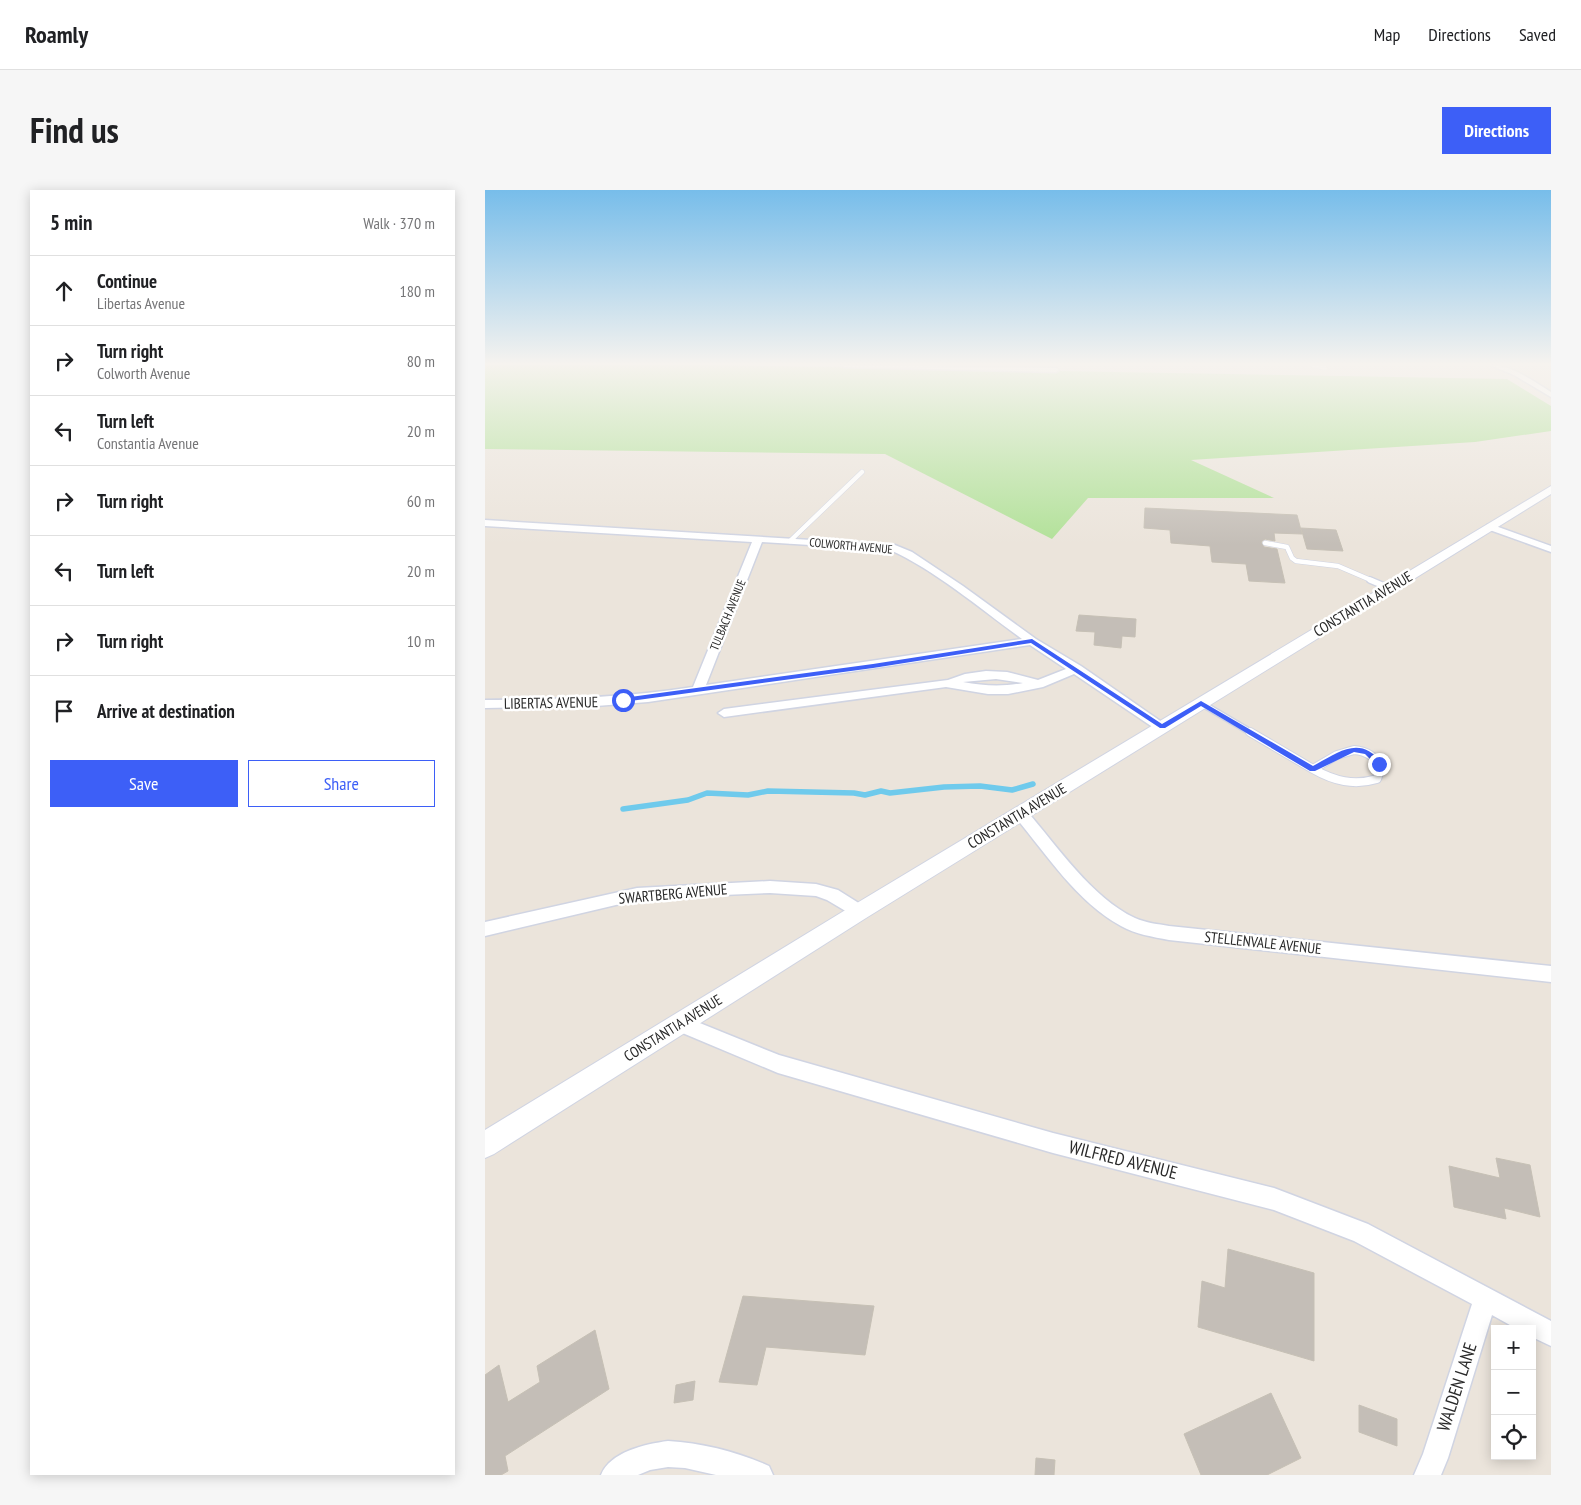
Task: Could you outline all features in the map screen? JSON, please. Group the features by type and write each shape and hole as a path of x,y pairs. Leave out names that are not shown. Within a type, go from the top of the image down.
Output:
{"street":[{"name":"CONSTANTIA AVENUE","path":"485,1144 859,912 1551,489"},
{"name":"COLWORTH AVENUE","path":"485,523 883,546 903,552 959,588 1032,641 1162,727"},
{"path":"1491,527 1551,549"},
{"name":"TULBACH AVENUE","path":"698,691 758,540"},
{"name":"LIBERTAS AVENUE","path":"485,704 596,702 698,691 1032,641"},
{"path":"725,713 946,683 988,690 1008,690 1039,684 1077,669"},
{"name":"STELLENVALE AVENUE","path":"1021,814 1100,904 1128,922 1139,926 1169,933 1551,974"},
{"name":"SWARTBERG AVENUE","path":"485,929 637,894 699,890 769,887 809,889 832,895 859,912"},
{"name":"WILFRED AVENUE","path":"680,1024 778,1064 1053,1143 1274,1199 1360,1232 1551,1334"},
{"name":"WALDEN LANE","path":"1427,1475 1435,1458 1485,1299"},
{"path":"614,1475 642,1459 671,1453 689,1455 760,1475"}],"lane":[{"path":"790,541 862,472"},
{"path":"1265,543 1287,546 1292,558 1296,561 1338,566 1389,588"},
{"path":"1201,703 1328,778 1348,783 1369,782 1377,779 1381,770 1379,764 1367,752 1354,749 1345,751 1313,769"}],"green space":[{"path":"485,425 1551,425 1551,431 1475,442 1191,460 1274,498 1088,498 1052,539 885,454 485,449"}],"building":[{"path":"1145,508 1297,515 1302,534 1274,533 1275,541 1265,539 1261,542 1264,547 1277,549 1285,583 1249,581 1246,564 1212,562 1210,546 1171,543 1170,530 1144,528"},
{"path":"1301,528 1336,530 1343,551 1307,549"},
{"path":"1079,615 1136,619 1135,637 1122,636 1121,648 1094,645 1095,632 1076,631"},
{"path":"1496,1158 1530,1165 1540,1217 1504,1208 1506,1219 1454,1207 1449,1166 1500,1178"},
{"path":"1228,1249 1314,1273 1314,1361 1198,1327 1202,1281 1225,1288"},
{"path":"743,1296 874,1306 865,1355 766,1347 757,1385 719,1382"},
{"path":"595,1330 609,1389 505,1456 508,1471 501,1475 485,1475 485,1375 499,1365 508,1402 540,1382 537,1366"},
{"path":"695,1381 693,1400 674,1403 676,1385"},
{"path":"1271,1393 1301,1458 1267,1475 1201,1475 1184,1434"},
{"path":"1359,1405 1397,1419 1397,1446 1359,1432"},
{"path":"1036,1458 1055,1460 1054,1475 1035,1475"}],"waterway":[{"path":"623,809 688,800 707,793 748,795 768,791 854,793 865,795 881,791 890,793 944,787 980,786 1012,790 1033,784"}],"route":[{"path":"623,700 873,666 1032,641 1162,727 1201,703 1313,769 1345,751 1354,749 1362,749 1375,758 1379,764"}]}
